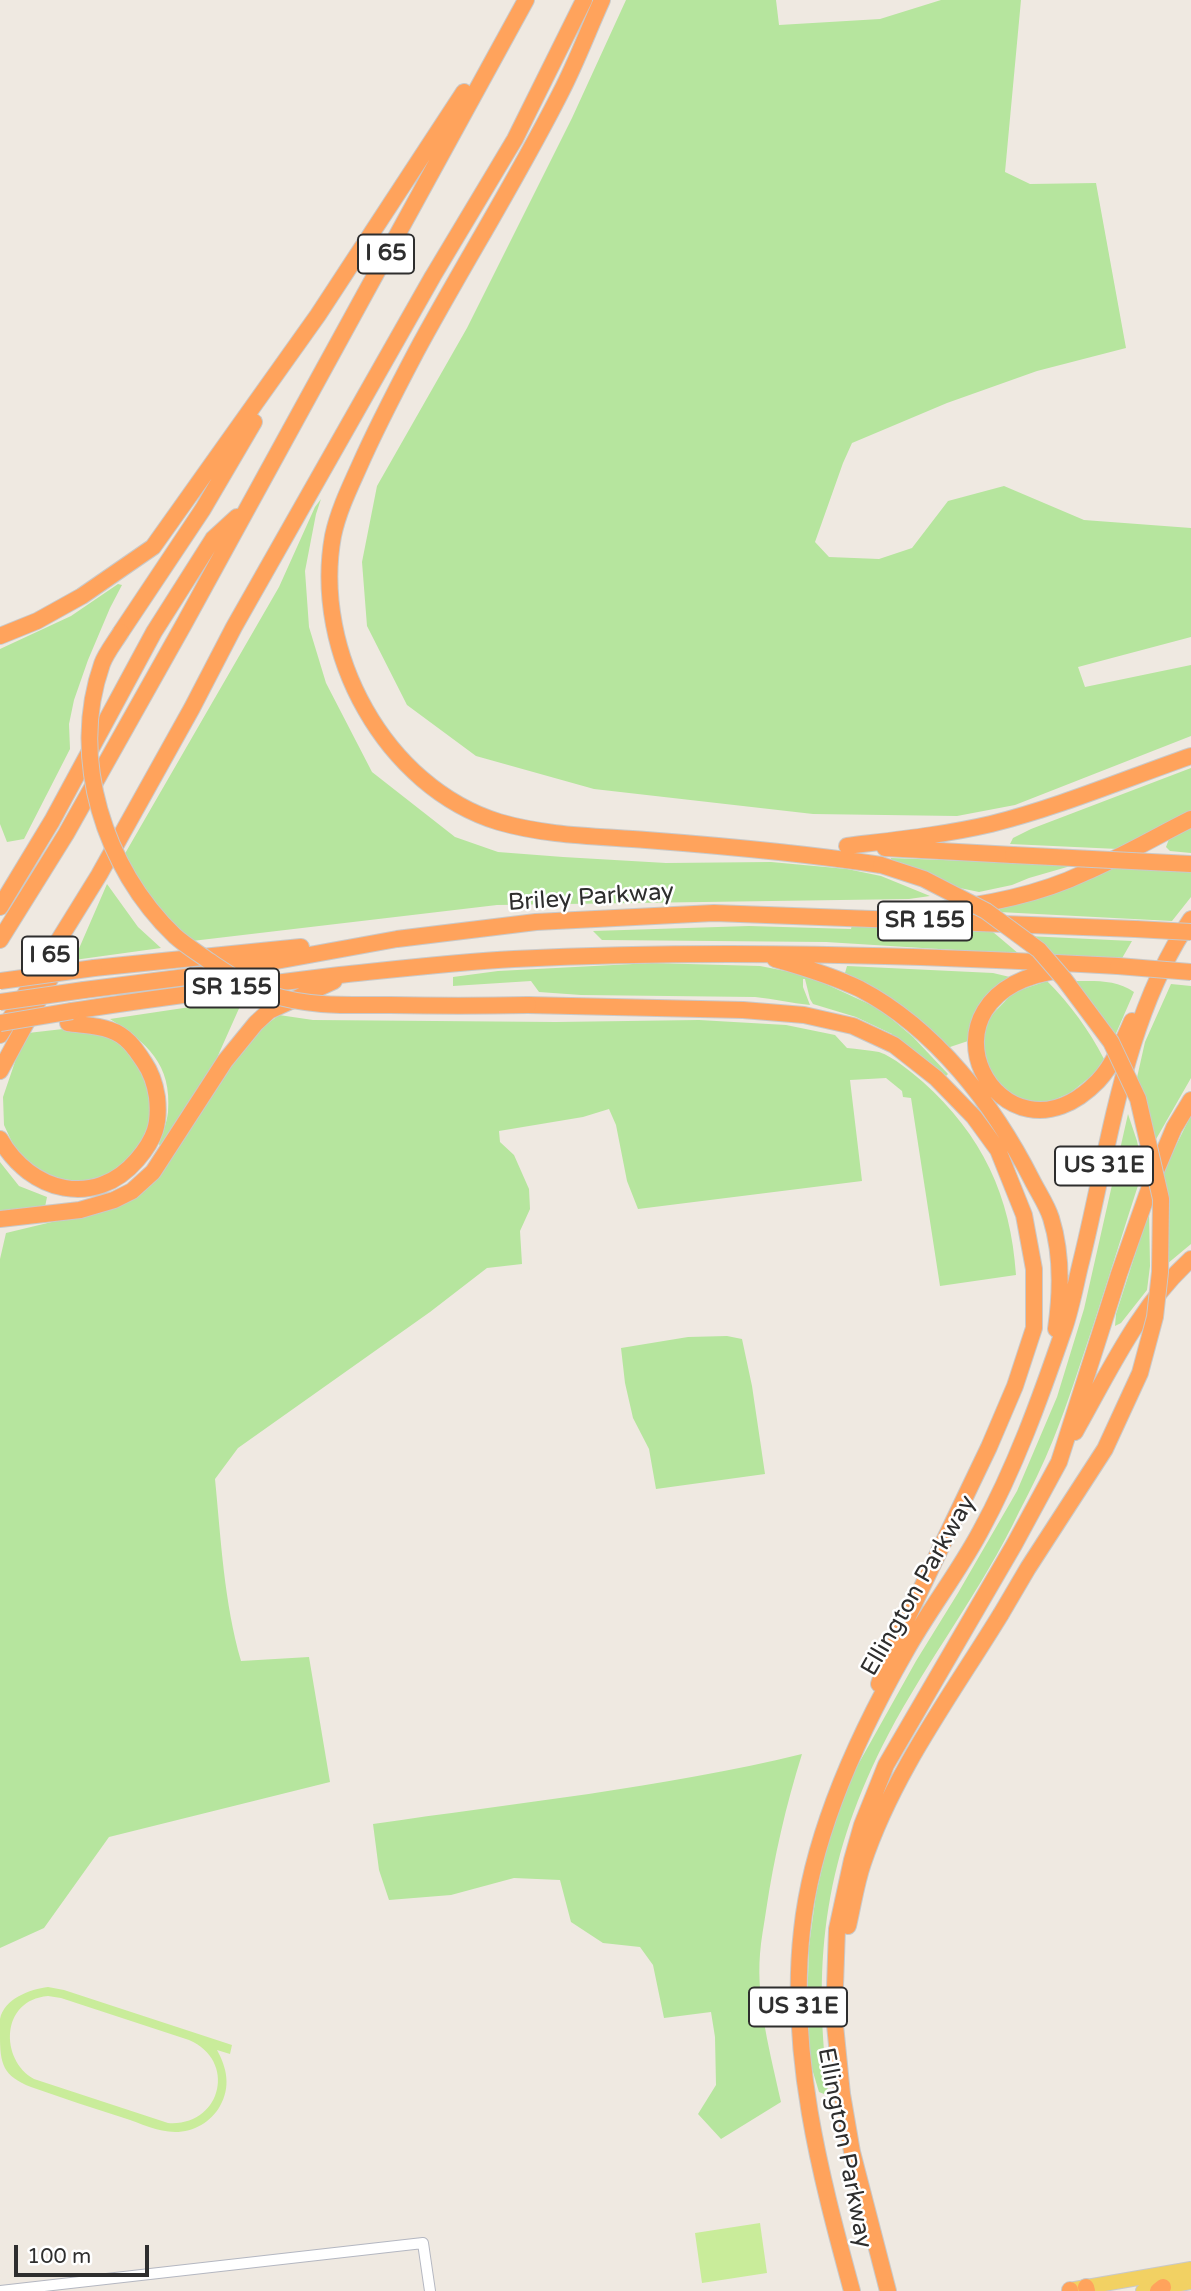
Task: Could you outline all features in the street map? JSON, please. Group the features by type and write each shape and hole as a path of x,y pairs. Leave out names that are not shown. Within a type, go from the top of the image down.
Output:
{"highway":[{"path":"0,636 37,621 71,602 153,547 318,315 525,0"},
{"name":"I 65","path":"0,940 66,834 184,624 525,0"},
{"name":"I 65","path":"8,1037 69,945 99,875 234,627 433,276 515,139 584,0"},
{"path":"602,0 561,91 386,409 349,489 334,535 330,593 335,630 353,685 385,740 410,768 465,808 497,821 558,834 828,857 881,865 924,879 986,911 1039,950 1111,1042 1138,1099 1161,1199 1160,1272 1155,1317 1140,1373 1105,1449 1028,1568 891,1796 863,1864 846,1934 834,2015"},
{"path":"318,315 203,509 103,662 88,733 96,796 104,825 125,873 150,909 176,937 231,976 269,994 318,1005 528,1005 743,1010 804,1015 853,1026 894,1045 936,1078 974,1117 998,1150 1024,1215 1034,1269 1034,1328 1015,1386 989,1447 889,1656 865,1727"},
{"path":"0,908 52,821 154,632 213,539 246,508"},
{"path":"754,850 847,846 992,824 1191,756"},
{"path":"714,913 785,909 904,914 999,901 1083,874 1191,819"},
{"path":"847,846 1191,864"},
{"name":"Briley Parkway","path":"0,1003 194,976 397,939 536,922 714,913 1191,932"},
{"name":"Ellington Parkway","path":"852,2291 822,2175 799,2039 798,1980 803,1922 817,1858 833,1807 865,1727 907,1649 979,1533 1025,1438 1065,1325 1127,1062 1162,967 1191,919"},
{"path":"0,981 375,937 397,939"},
{"path":"755,953 819,972 850,985 904,1018 939,1048 992,1111 1020,1157 1051,1218 1059,1267 1058,1313 1050,1367"},
{"name":"SR 155","path":"70,1017 200,991 512,959 755,953 936,957 1191,972"},
{"path":"1098,965 1037,974 1008,986 993,998 983,1014 977,1032 976,1054 989,1085 1005,1101 1030,1108 1052,1108 1070,1102 1093,1086 1109,1068 1136,1012 1162,967"},
{"path":"0,1219 80,1210 114,1200 132,1191 153,1172 240,1040 269,1011 329,982 393,970"},
{"path":"0,1024 70,1017 111,1030 132,1043 149,1068 156,1088 159,1116 155,1134 145,1152 130,1168 109,1183 81,1190 53,1186 33,1176 13,1160 0,1139"},
{"path":"0,1065 8,1037"},
{"path":"0,1071 8,1037"},
{"name":"Ellington Parkway","path":"887,2289 852,2152 842,2094 834,2015 837,1929 852,1860 874,1793 908,1724 1014,1545 1059,1462 1119,1274 1153,1178 1174,1128 1191,1100"},
{"name":"US 31E","path":"1059,1462 1137,1323 1178,1271 1191,1259"}],"main road":[{"path":"1068,2291 1191,2269"},
{"path":"1143,2291 1191,2282"}],"street":[{"path":"0,2291 422,2243 430,2291"}],"green space":[{"path":"626,0 776,0 779,25 880,19 941,0 1021,0 1005,172 1030,184 1096,183 1126,348 1037,371 947,403 852,443 815,542 829,557 879,559 912,548 948,501 1004,486 1084,520 1191,528 1191,637 1078,667 1085,687 1191,665 1191,736 1015,805 957,816 813,814 594,789 476,756 407,705 367,626 362,562 377,486 467,328 572,118"},
{"path":"321,499 305,571 309,627 326,683 372,772 455,837 498,852 666,863 771,862 847,869 881,876 930,896 909,899 497,905 192,941 161,915 123,857 279,587"},
{"path":"118,584 122,585 88,660 74,700 69,724 70,749 24,839 7,842 0,824 0,649 71,616"},
{"path":"1191,768 1191,811 1118,849 1010,844 1013,838 1031,829"},
{"path":"1191,827 1191,853 1170,851 1166,847 1169,839"},
{"path":"891,858 1074,865 1012,885 979,892 955,887 890,861"},
{"path":"1113,867 1191,871 1191,897 1172,921 999,912 1000,907"},
{"path":"107,884 138,927 161,948 74,960"},
{"path":"852,925 993,932 1019,954 826,942 602,940 593,931 749,926 851,929"},
{"path":"1027,936 1132,941 1121,960 1049,956"},
{"path":"652,963 760,966 806,975 880,1009 913,1037 948,1074 946,1076 892,1037 892,1034 856,1017 813,1004 805,979 803,987 810,1005 755,997 539,992 531,981 453,986 453,977 498,971"},
{"path":"847,966 993,973 1014,978 996,990 983,1004 968,1041 947,1048 900,1005 845,973"},
{"path":"1047,981 1078,1018 1104,1059 1094,1074 1070,1093 1041,1102 1023,1100 1007,1094 987,1069 981,1037 986,1021 1014,992"},
{"path":"1073,981 1112,983 1134,992 1114,1038"},
{"path":"1171,984 1191,986 1191,1078 1155,1141 1136,1082 1145,1042"},
{"path":"237,1000 241,1004 216,1060 161,1148 159,1144 167,1116 168,1095 161,1068 146,1046 110,1019"},
{"path":"279,1015 313,1020 699,1020 786,1025 835,1035 847,1048 879,1052 896,1061 923,1082 962,1123 990,1169 1000,1193 1008,1219 1016,1275 940,1286 911,1098 903,1097 902,1091 886,1078 850,1080 862,1181 638,1209 627,1181 616,1125 609,1109 583,1117 499,1131 500,1142 514,1155 529,1189 530,1209 520,1231 522,1264 487,1268 430,1312 238,1448 215,1479 227,1594 241,1661 309,1657 330,1782 109,1837 44,1928 0,1948 0,1259 6,1233 114,1207 164,1169 239,1049"},
{"path":"63,1029 98,1031 115,1039 130,1051 150,1086 152,1119 141,1147 127,1163 110,1174 90,1181 51,1179 17,1153 4,1125 3,1097 28,1033"},
{"path":"1128,1114 1143,1170 1093,1326 1049,1449 1004,1541 888,1735 850,1822 829,1907 824,1950 823,2040 828,2088 824,2094 819,2092 810,2062 807,2010 809,1946 816,1894 830,1834 850,1779 1017,1491 1057,1397 1084,1309"},
{"path":"1191,1115 1191,1244 1167,1264 1169,1229 1163,1172"},
{"path":"0,1162 19,1186 47,1197 45,1207 0,1211"},
{"path":"1149,1211 1150,1266 1147,1290 1121,1323 1115,1326 1116,1314"},
{"path":"727,1336 742,1339 765,1474 656,1489 649,1449 633,1418 621,1348 688,1337"},
{"path":"802,1754 777,1851 760,1954 762,2010 781,2102 721,2139 698,2114 716,2085 715,2037 711,2012 664,2018 653,1965 640,1947 603,1943 571,1922 560,1880 514,1878 451,1895 389,1900 379,1870 373,1824 642,1786"},
{"path":"41,1988 64,1990 232,2045 230,2054 217,2050 227,2085 216,2112 195,2128 169,2132 43,2091 14,2078 2,2062 2,2012 19,1996","holes":["48,1996 189,2040 204,2050 214,2062 218,2077 217,2091 211,2104 201,2115 186,2121 168,2123 34,2079 15,2059 10,2032 14,2019 21,2008 32,2000"]},
{"path":"760,2223 767,2273 702,2283 695,2233"}]}
